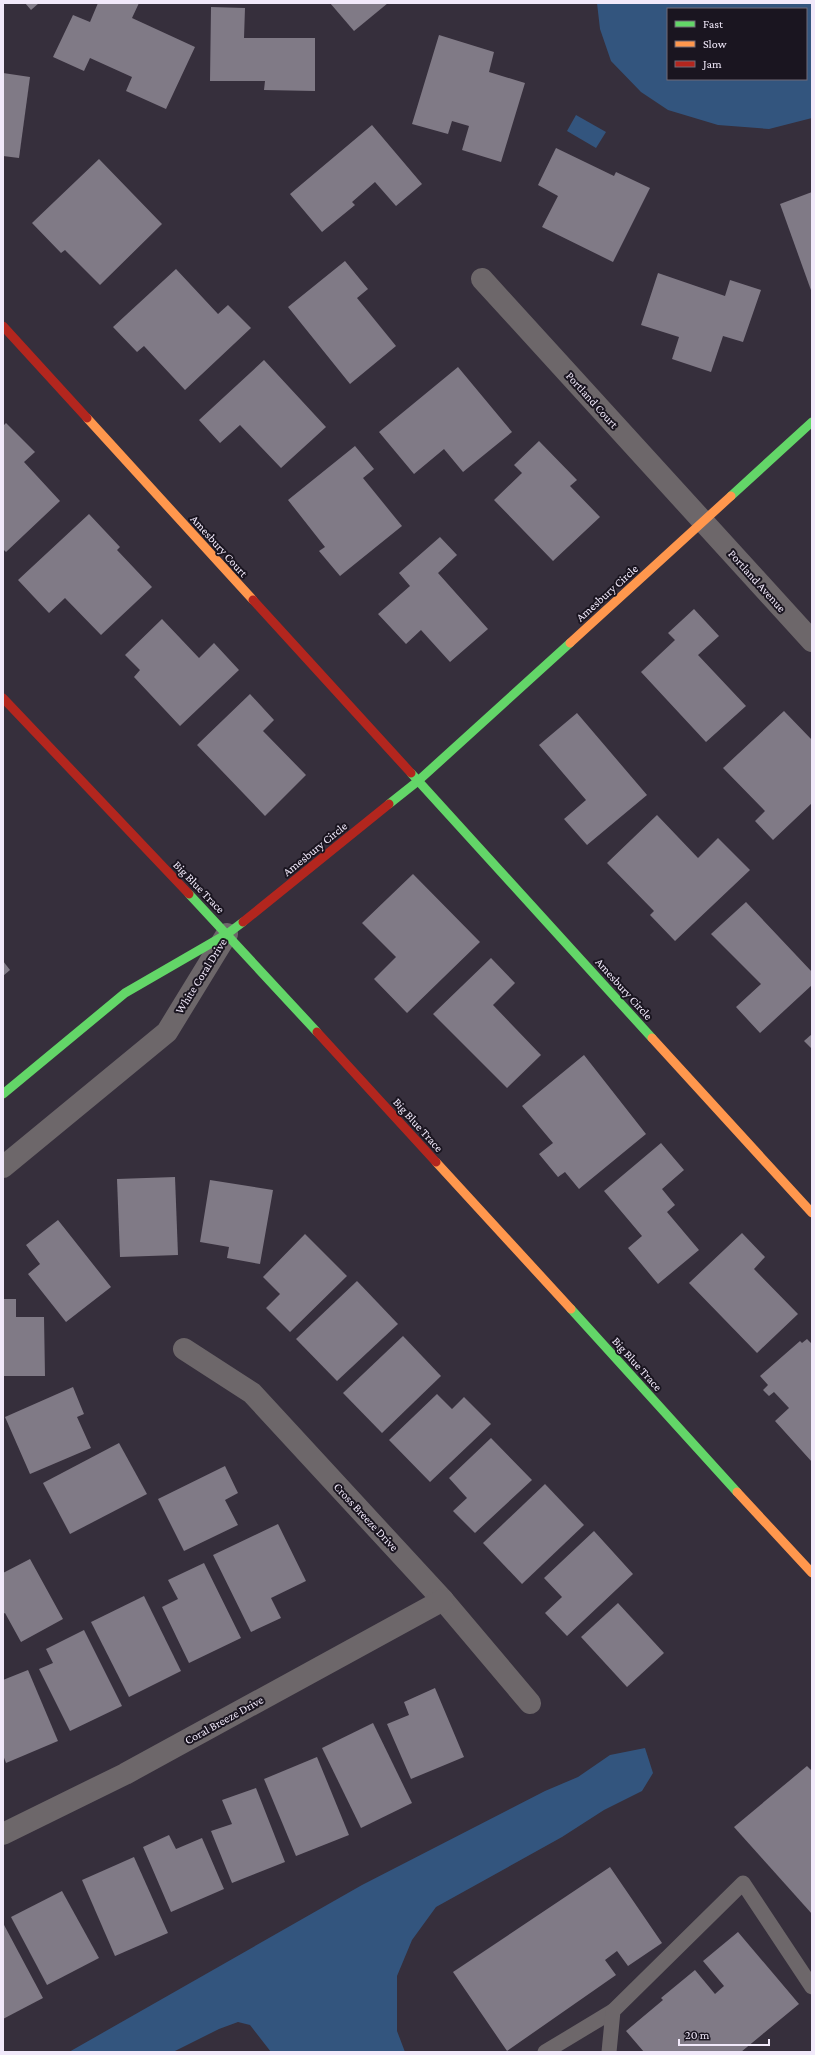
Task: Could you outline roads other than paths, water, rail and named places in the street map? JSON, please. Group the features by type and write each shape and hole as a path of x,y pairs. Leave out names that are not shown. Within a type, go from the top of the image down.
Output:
{"street":[{"name":"Portland Court","path":"482,279 703,522"},
{"name":"Amesbury Court","path":"3,326 418,781"},
{"name":"Amesbury Circle","path":"227,934 418,781 812,422"},
{"name":"Portland Avenue","path":"703,522 812,641"},
{"name":"Big Blue Trace","path":"3,698 227,934 812,1573"},
{"name":"Amesbury Circle","path":"418,781 812,1213"},
{"name":"White Coral Drive","path":"3,1094 124,993 227,934"},
{"name":"White Coral Drive","path":"3,1167 167,1032 227,934"},
{"name":"Cross Breeze Drive","path":"184,1350 252,1393 443,1600 530,1703"},
{"name":"Coral Breeze Drive","path":"3,1834 125,1774 443,1600"}],"lane":[{"path":"545,2052 613,2011 743,1883 812,1987"},
{"path":"609,2052 613,2011"}],"water":[{"path":"597,3 812,3 812,118 769,129 718,125 668,110 641,92 611,61 600,29"},
{"path":"576,115 606,132 596,148 567,131"},
{"path":"645,1748 653,1773 642,1791 604,1810 562,1837 436,1907 412,1940 397,1976 397,2031 405,2052 271,2052 250,2025 238,2022 219,2029 173,2052 69,2052 362,1885 545,1791 578,1777 610,1755"}]}
